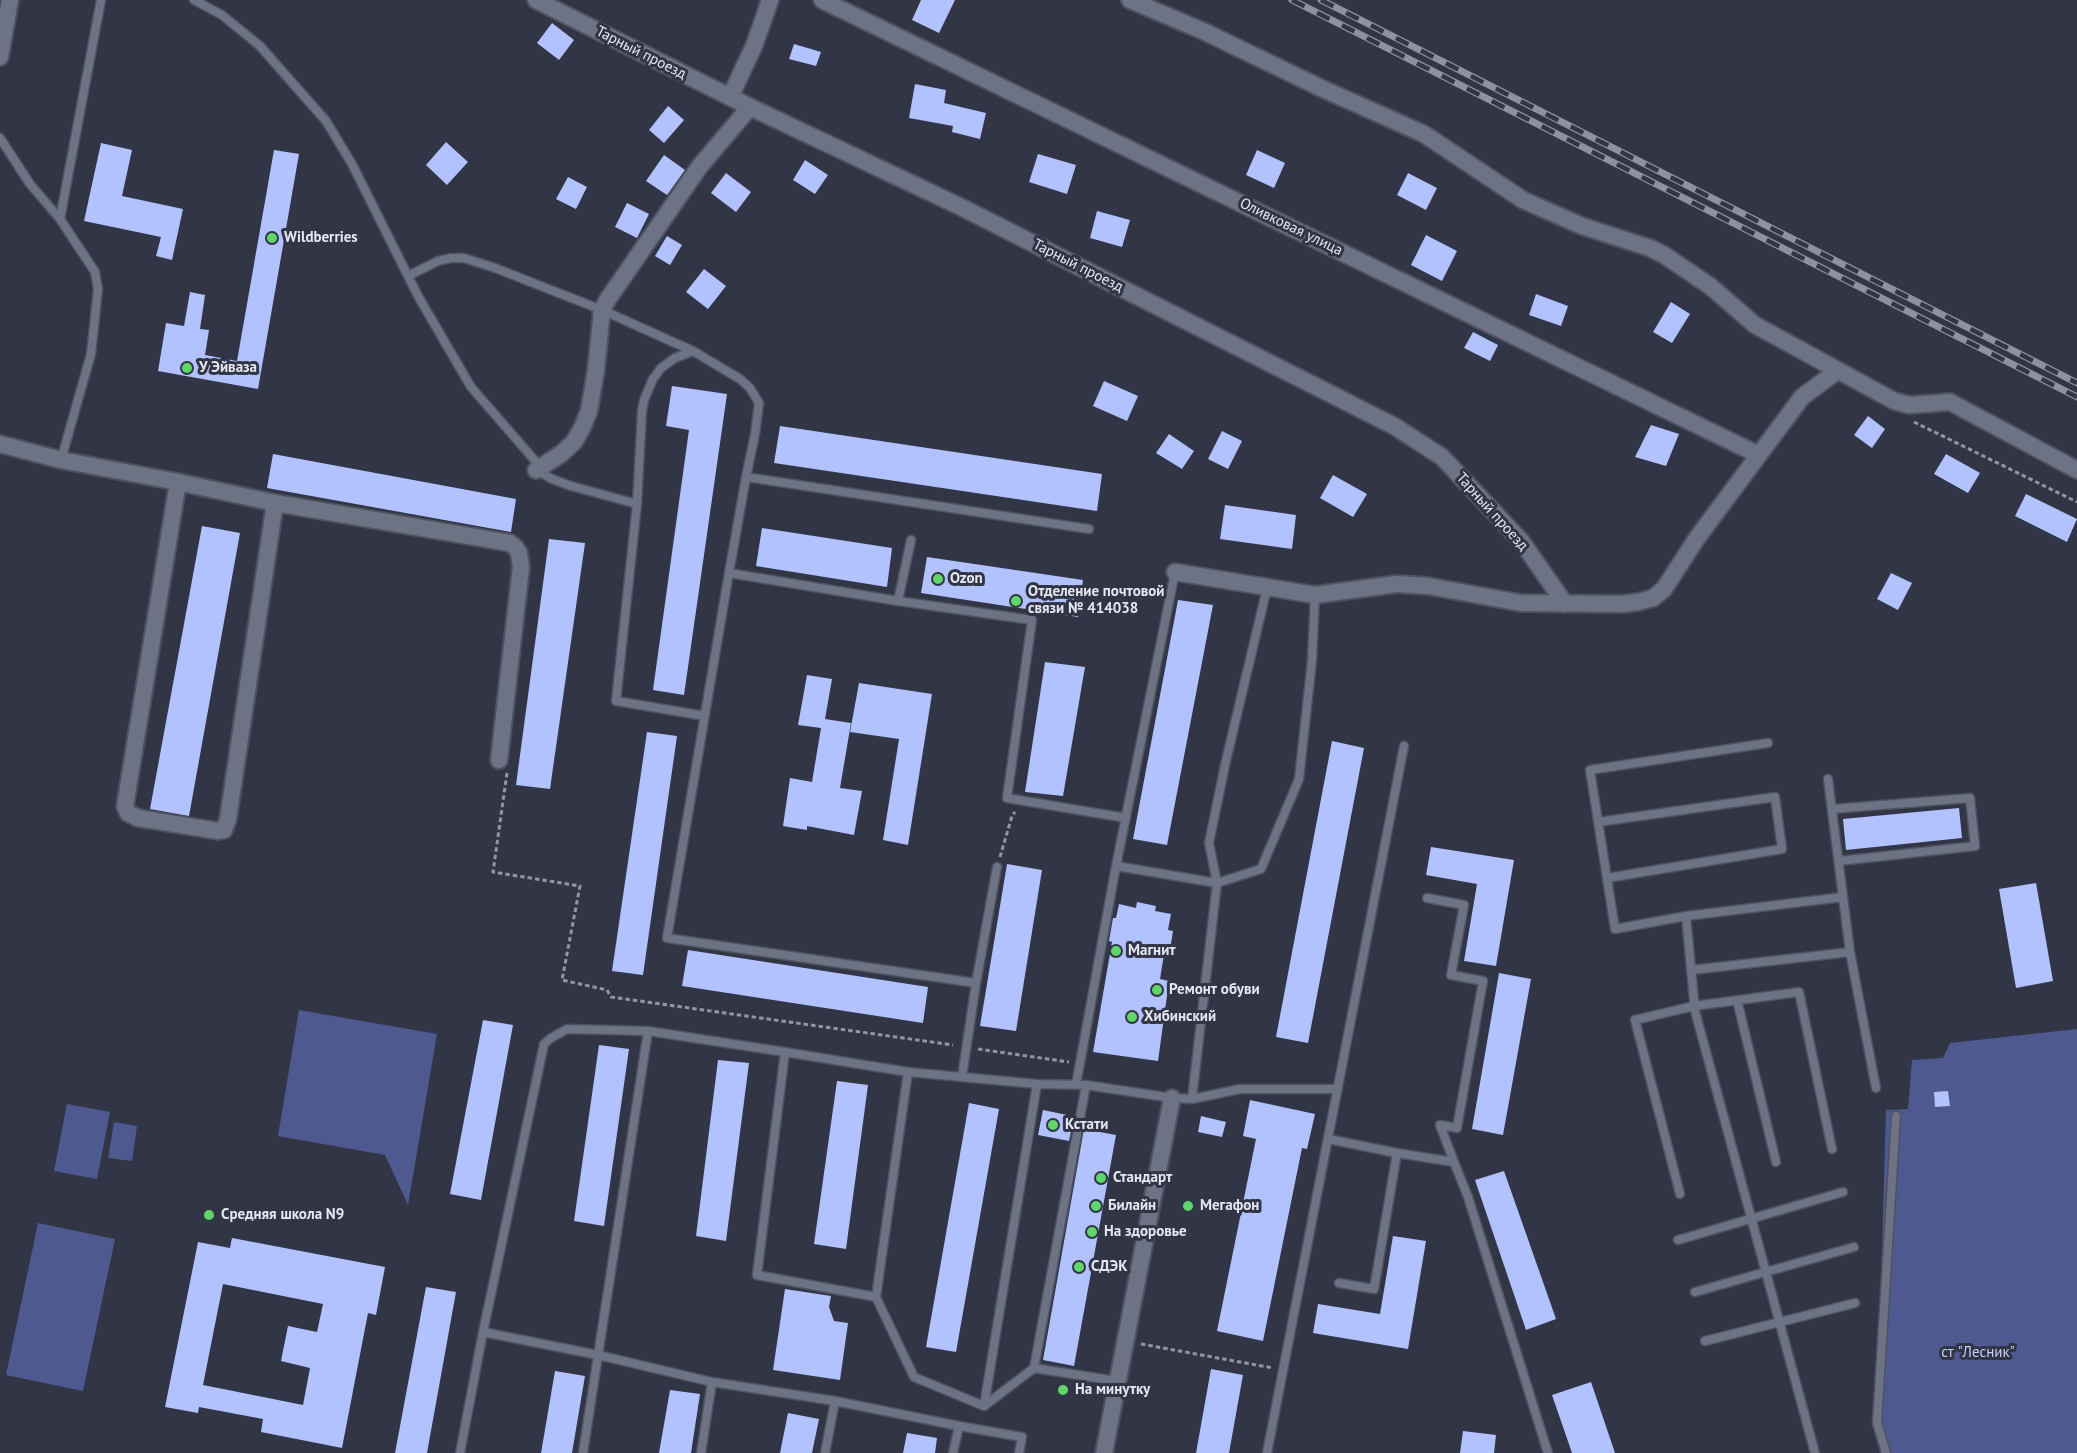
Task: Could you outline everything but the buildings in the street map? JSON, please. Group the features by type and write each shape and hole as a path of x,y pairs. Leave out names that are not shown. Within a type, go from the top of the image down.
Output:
{"street":[{"path":"0,57 10,0"},
{"name":"Тарный проезд","path":"536,0 730,98 961,207 1394,426 1442,457 1522,542 1565,604"},
{"path":"730,98 754,46 770,0"},
{"name":"Оливковая улица","path":"822,0 1759,455"},
{"path":"1130,0 1203,31 1323,89 1424,134 1523,200 1582,226 1650,248 1664,255 1710,286 1755,326 1894,401 1909,405 1950,402 2077,470"},
{"path":"536,470 561,454 574,442 582,428 589,411 596,370 602,310 643,246 694,175 750,107"},
{"path":"1175,572 1315,595 1396,584 1438,587 1521,603 1638,602 1653,598 1664,589 1697,538 1802,397 1837,371"},
{"path":"0,444 61,460 275,503 510,543 519,553 521,567 500,760"},
{"path":"178,482 126,800 128,813 138,818 213,832 224,830 275,503"},
{"path":"1104,1453 1172,1098"}],"lane":[{"path":"60,219 101,0"},
{"path":"194,0 222,15 260,46 326,121 352,164 408,276 471,387 537,463 536,470 571,486 637,504"},
{"path":"0,138 30,184 60,219 95,272 99,289 91,354 61,460"},
{"path":"408,276 438,261 464,258 495,268 602,310 693,351 740,379 750,388 759,403 667,938 976,983"},
{"path":"693,351 675,358 661,368 648,390 642,411 637,504 616,701 705,716"},
{"path":"746,477 1089,529"},
{"path":"898,601 911,540"},
{"path":"1076,1085 1116,866 1175,572"},
{"path":"729,573 1032,620 1006,798 1126,818"},
{"path":"1192,1099 1217,883 1209,843 1267,588"},
{"path":"1116,866 1217,883 1261,869 1299,779 1312,660 1315,595"},
{"path":"1768,743 1590,770 1615,929 1686,916 1844,897"},
{"path":"1266,1453 1404,746"},
{"path":"1828,779 1850,952 1876,1089"},
{"path":"1598,822 1775,797 1782,849 1607,878"},
{"path":"1832,809 1970,798 1975,846 1839,861"},
{"path":"962,1077 997,867"},
{"path":"1427,898 1464,905 1451,975 1483,981 1457,1128 1440,1125 1468,1197 1548,1453"},
{"path":"1686,916 1694,1006 1815,1453"},
{"path":"1691,970 1850,952"},
{"path":"1680,1194 1635,1020 1694,1006 1799,992 1832,1149"},
{"path":"1737,1000 1776,1162"},
{"path":"460,1453 483,1332 544,1044 567,1029 648,1031 908,1072 1037,1084 1086,1085 1172,1098 1192,1099 1240,1089 1338,1089"},
{"path":"583,1453 648,1031"},
{"path":"785,1052 757,1275 876,1297"},
{"path":"908,1072 876,1297 914,1377 984,1406"},
{"path":"984,1406 1037,1084"},
{"path":"984,1406 1034,1368 1086,1085"},
{"path":"1886,1453 1876,1423 1896,1116"},
{"path":"1328,1139 1454,1162"},
{"path":"1339,1282 1374,1289 1397,1153"},
{"path":"1678,1240 1843,1192"},
{"path":"1695,1292 1854,1246"},
{"path":"1705,1341 1855,1303"},
{"path":"483,1332 598,1355 712,1382 835,1401 1022,1437 1019,1453"},
{"path":"1034,1368 1116,1381"},
{"path":"701,1453 712,1382"},
{"path":"825,1453 835,1401"},
{"path":"953,1453 958,1426"}],"path":[{"path":"1905,418 2077,502"},
{"path":"500,760 508,762 493,872 580,886 562,981 607,990 611,997 1080,1064"},
{"path":"997,867 1012,816 1026,800"},
{"path":"1124,1341 1283,1370"}],"green space":[{"path":"299,1010 437,1034 408,1205 385,1155 278,1136"},
{"name":"ст \"Лесник\"","path":"2077,1029 2077,1453 1885,1453 1877,1423 1886,1110 1908,1109 1912,1060 1943,1058 1950,1043"},
{"path":"67,1104 110,1112 97,1179 54,1171"},
{"path":"114,1122 137,1126 132,1161 108,1158"},
{"path":"38,1223 115,1239 83,1391 6,1375"}],"railway":[{"path":"1292,0 2077,397"},
{"path":"1321,0 2077,383"}],"place":[{"name":"Wildberries","path":"272,238"},
{"name":"У Эйваза","path":"187,368"},
{"name":"Ozon","path":"938,579"},
{"name":"Отделение почтовой связи № 414038","path":"1016,601"},
{"name":"Магнит","path":"1116,951"},
{"name":"Ремонт обуви","path":"1157,990"},
{"name":"Хибинский","path":"1132,1017"},
{"name":"Кстати","path":"1053,1125"},
{"name":"Стандарт","path":"1101,1178"},
{"name":"Билайн","path":"1096,1206"},
{"name":"Мегафон","path":"1188,1206"},
{"name":"Средняя школа N9","path":"209,1215"},
{"name":"На здоровье","path":"1092,1232"},
{"name":"СДЭК","path":"1079,1267"},
{"name":"На минутку","path":"1063,1390"}]}
